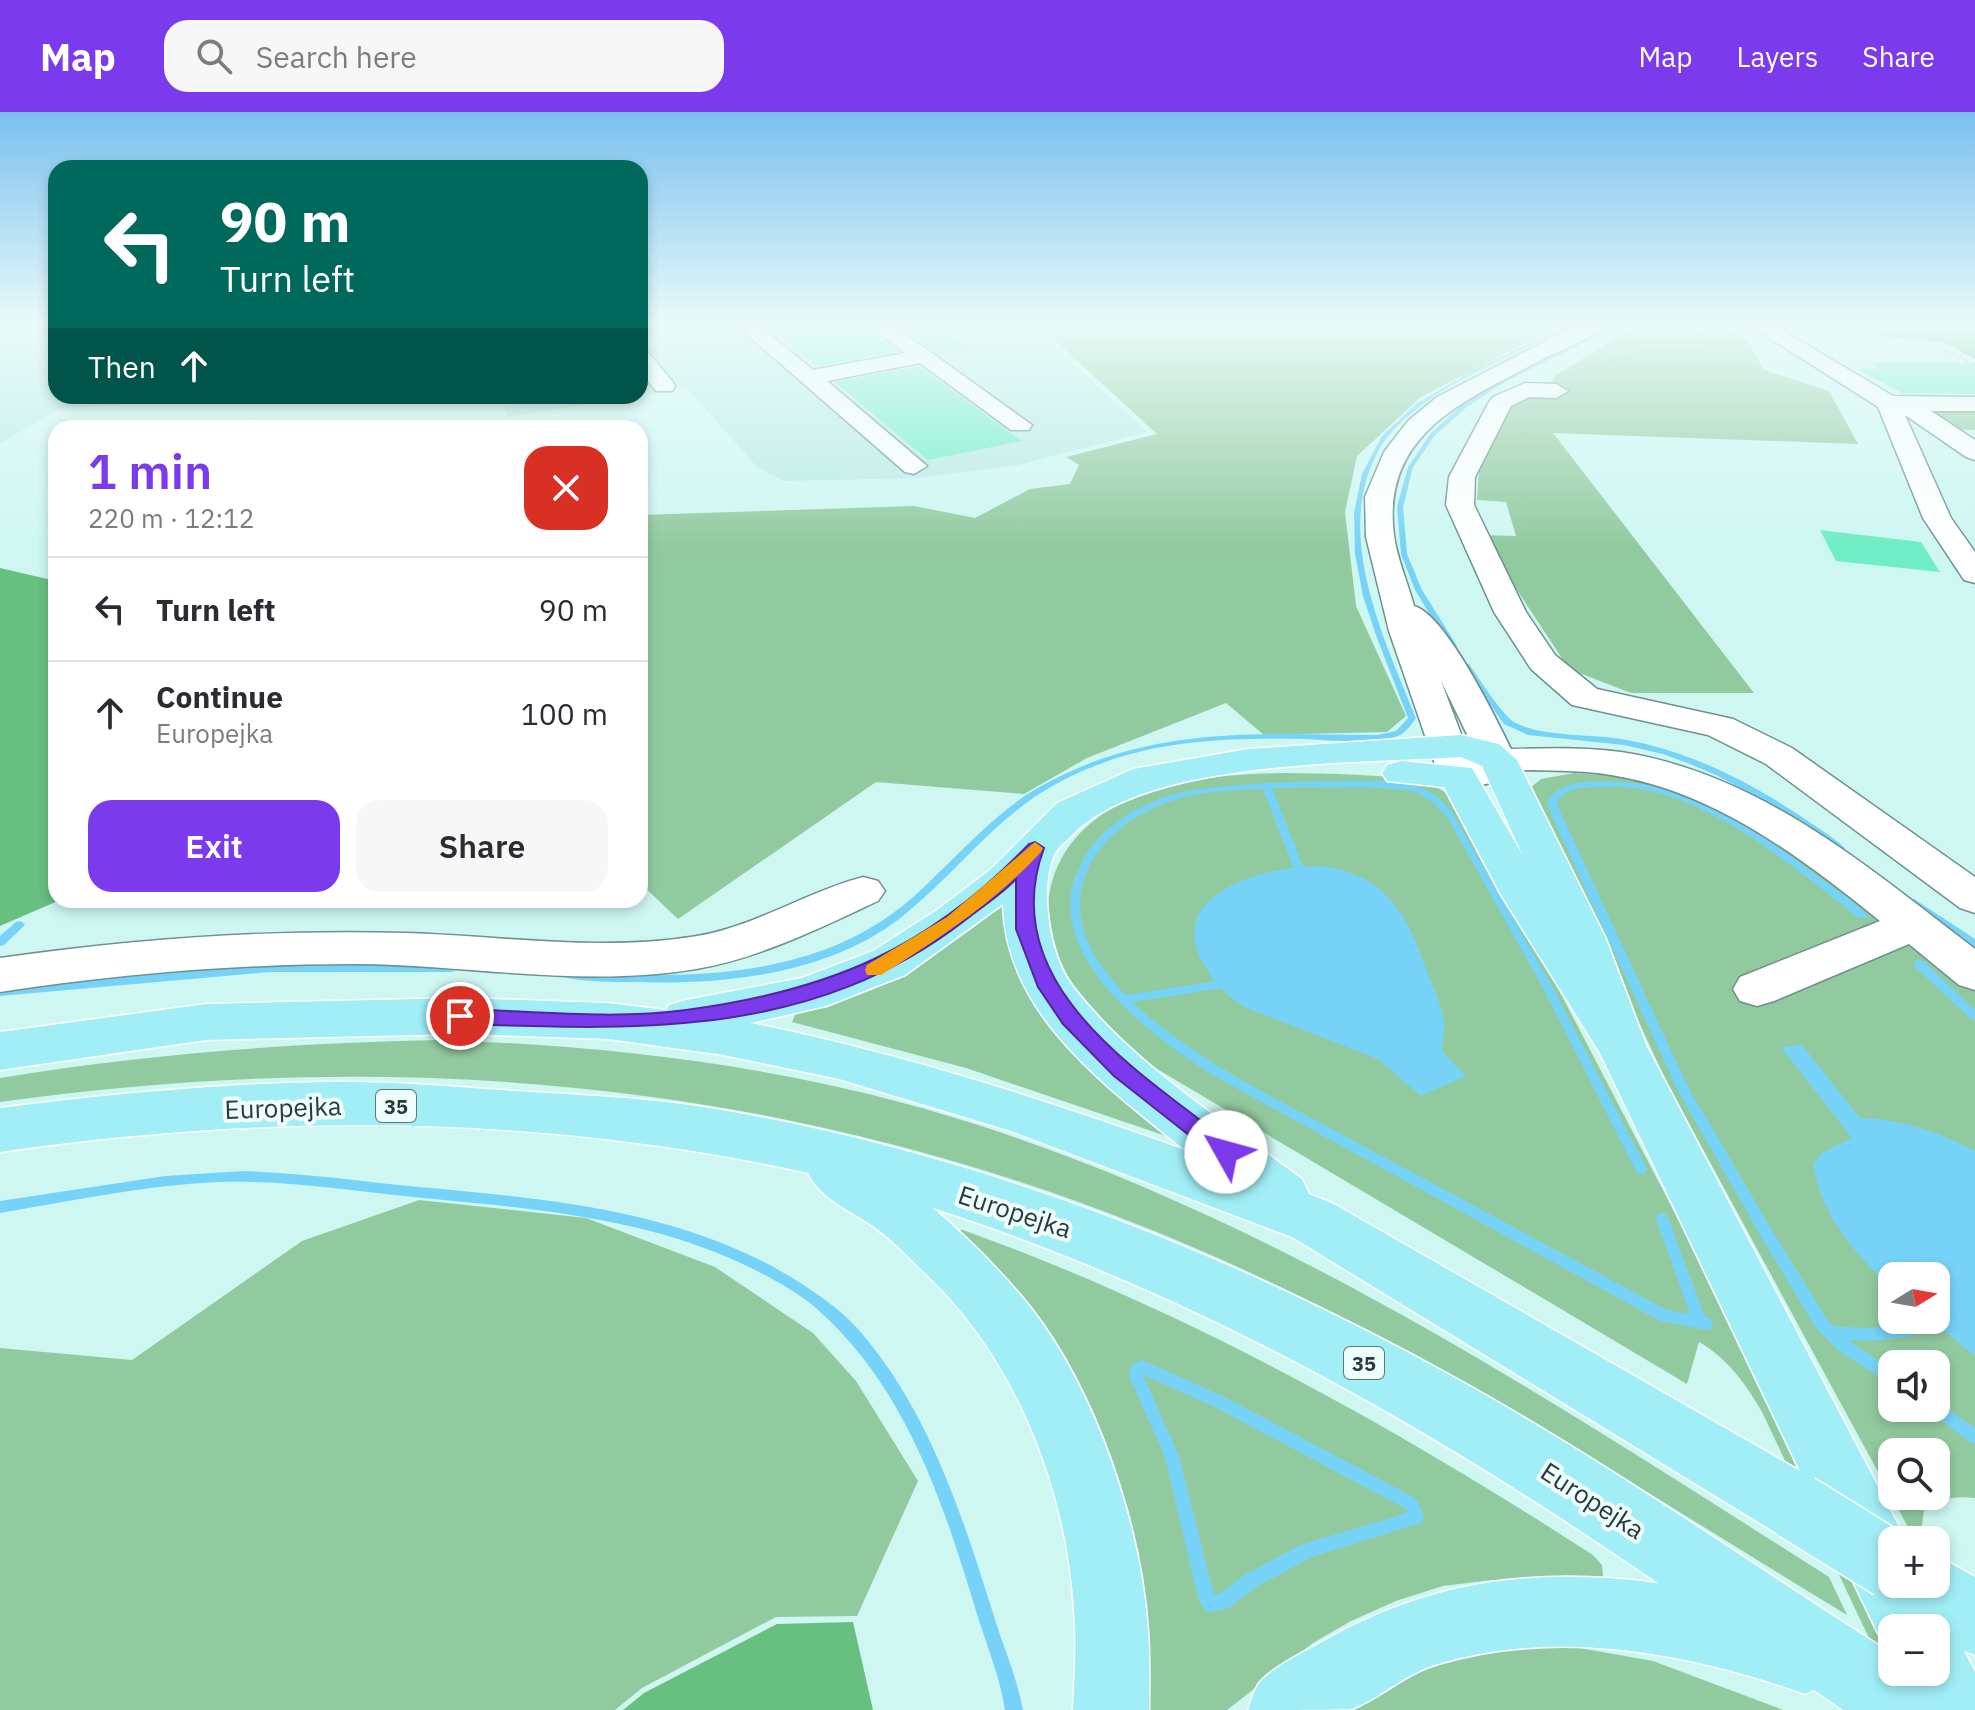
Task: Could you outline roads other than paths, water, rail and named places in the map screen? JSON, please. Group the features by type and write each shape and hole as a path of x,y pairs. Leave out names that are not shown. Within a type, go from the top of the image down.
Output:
{"main road":[{"path":"0,1051 206,1022 460,1016 608,1021 722,1014 782,1001 850,980 889,963 953,921 1005,880 1071,812 1147,777 1209,764 1304,759 1364,770 1468,761 1583,939 1621,1045 1913,1614"},
{"path":"1035,848 1025,876 1025,929 1048,987 1070,1019 1122,1070 1312,1220 1878,1557"},
{"path":"608,1021 738,1039 839,1060 930,1084 1021,1113 1312,1220"},
{"name":"Europejka","path":"0,1130 69,1120 313,1103 589,1116 718,1131 923,1181 1044,1218 1141,1256 1333,1346 1440,1404 1554,1473 1878,1622"},
{"path":"790,1148 852,1181 908,1219 991,1302 1029,1356 1061,1416 1085,1476 1101,1539 1111,1608 1111,1710"},
{"path":"1286,1710 1317,1686 1375,1654 1439,1627 1498,1615 1548,1611 1601,1614 1719,1632 1779,1647 1878,1646"},
{"path":"1945,1686 1954,1710"}],"street":[{"path":"835,398 914,466"},
{"path":"982,398 1020,425"},
{"path":"1453,398 1417,426 1393,457 1379,497 1380,537 1407,641 1468,761"},
{"path":"1510,398 1501,402 1452,485 1504,595 1540,662 1568,688 1585,697 1720,727 1779,756 1975,898"},
{"path":"1887,398 1962,434 1975,452"},
{"path":"1897,403 1975,404"},
{"path":"1897,403 1903,434 1918,479 1937,518 1975,574"},
{"path":"1903,434 1962,434"},
{"path":"1398,597 1440,650 1468,761"},
{"path":"1468,761 1586,761 1635,766 1673,775 1726,795 1793,835 1975,973"},
{"path":"0,975 147,957 298,951 400,949 618,959 696,952 778,929 863,891"},
{"path":"1757,989 1826,958 1913,926"}],"water":[{"path":"1321,866 1363,879 1379,889 1403,917 1442,1010 1443,1052 1466,1076 1421,1096 1378,1059 1240,1004 1222,990 1208,972 1195,940 1197,919 1209,901 1227,888 1250,878 1275,871"},
{"path":"1802,1045 1860,1118 1919,1128 1975,1151 1975,1356 1948,1334 1950,1262 1878,1262 1878,1275 1832,1217 1813,1164 1822,1153 1852,1138 1781,1047"}],"waterway":[{"path":"571,975 699,978 789,965 831,952 869,935 903,911 992,826 1024,800 1078,771 1113,757 1187,741 1263,737 1377,738 1399,733 1412,718 1367,596 1358,554 1357,513 1365,474 1384,438 1429,398"},
{"path":"1453,646 1408,566 1400,507 1410,467 1433,434 1478,398"},
{"path":"1466,666 1507,722 1528,732 1624,742 1693,762 1769,800 1840,848"},
{"path":"1123,999 1097,969 1081,939 1075,909 1078,881 1090,855 1110,832 1138,812 1174,797 1194,793 1258,786 1333,784 1416,789 1437,801 1453,819 1547,986 1641,1169"},
{"path":"1830,1332 1821,1323 1764,1229 1683,1089 1552,805 1553,800 1564,790 1585,785 1624,784 1662,791 1734,823 1863,916"},
{"path":"1267,788 1298,866"},
{"path":"1914,902 1975,944"},
{"path":"0,942 20,924"},
{"path":"1919,964 1975,1016"},
{"path":"0,992 271,968 451,968"},
{"path":"1123,999 1217,985"},
{"path":"1123,999 1169,1040 1249,1090 1665,1316 1700,1323"},
{"path":"0,1207 193,1178 267,1177 315,1181 516,1202 623,1219 675,1232 726,1250 774,1273 820,1303 852,1332 880,1367 904,1407 926,1449 961,1538 1014,1710"},
{"path":"1662,1219 1700,1323"},
{"path":"1700,1323 1706,1324"},
{"path":"1830,1332 1878,1334"},
{"path":"1830,1332 1843,1345 1878,1369"},
{"path":"1142,1367 1220,1402 1412,1504 1416,1518 1309,1550 1250,1581 1223,1602 1210,1604 1172,1456 1136,1376 1136,1370 1142,1367"},
{"path":"1950,1418 1975,1437"}]}
